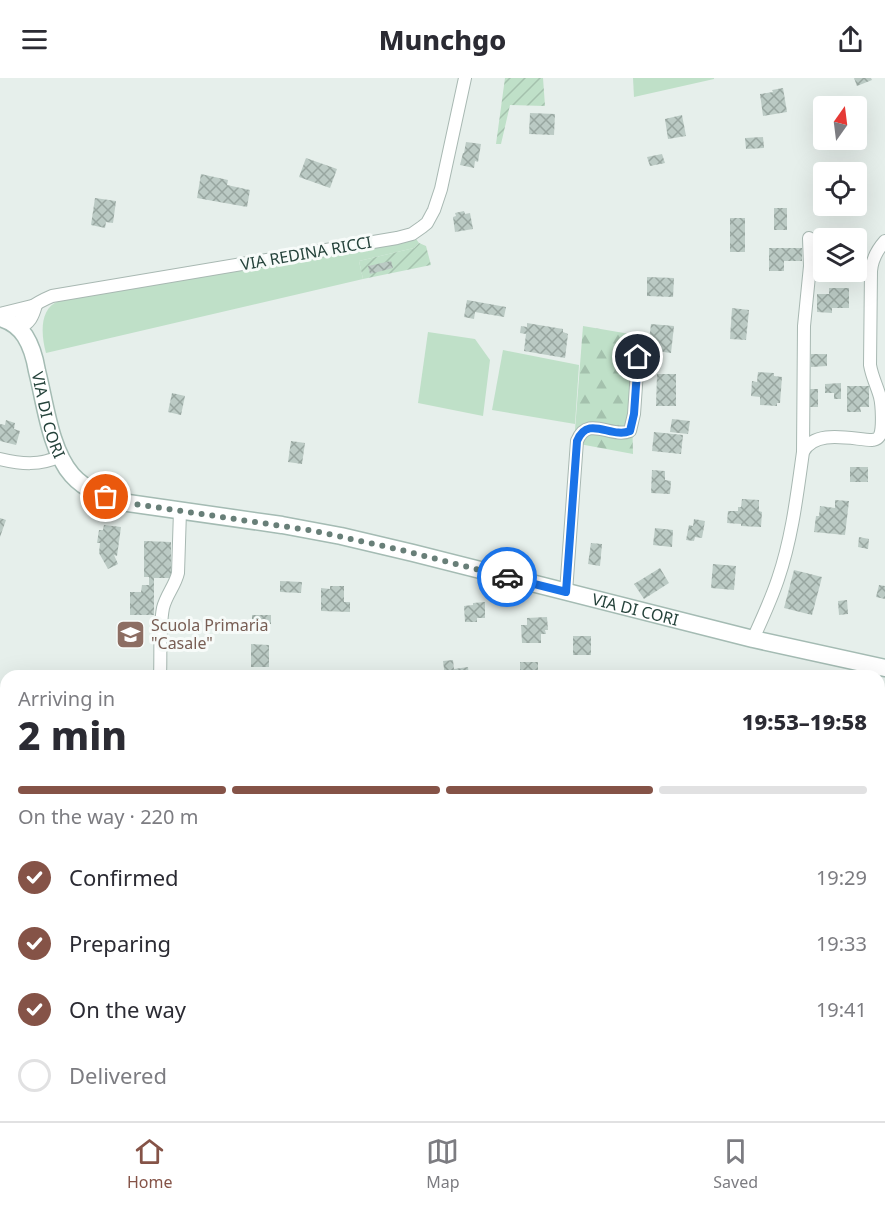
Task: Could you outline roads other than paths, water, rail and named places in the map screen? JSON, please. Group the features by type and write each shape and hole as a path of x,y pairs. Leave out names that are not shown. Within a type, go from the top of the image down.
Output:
{"main road":[{"name":"VIA DI CORI","path":"0,316 18,328 30,346 53,438 60,456 75,478 99,494 128,503 322,532 753,639 885,668"}],"street":[{"name":"VIA REDINA RICCI","path":"35,310 52,296 385,240 416,231 425,225 431,216 441,189 465,78"},
{"path":"753,639 774,592 786,555 803,452 804,326 810,261 809,238"},
{"path":"803,452 810,442 819,438 872,440 880,434 881,402 870,365 871,271 876,253 885,241"},
{"path":"0,316 35,310"},
{"path":"18,328 28,323 35,310"},
{"path":"30,346 30,331 35,310"},
{"path":"566,592 577,441 582,432 588,429 623,433 630,431 634,414 638,357"},
{"path":"0,459 37,464 60,456"},
{"path":"160,670 163,609 178,573 180,511"}],"place":[{"name":"Scuola Primaria \"Casale\"","path":"130,634"}]}
